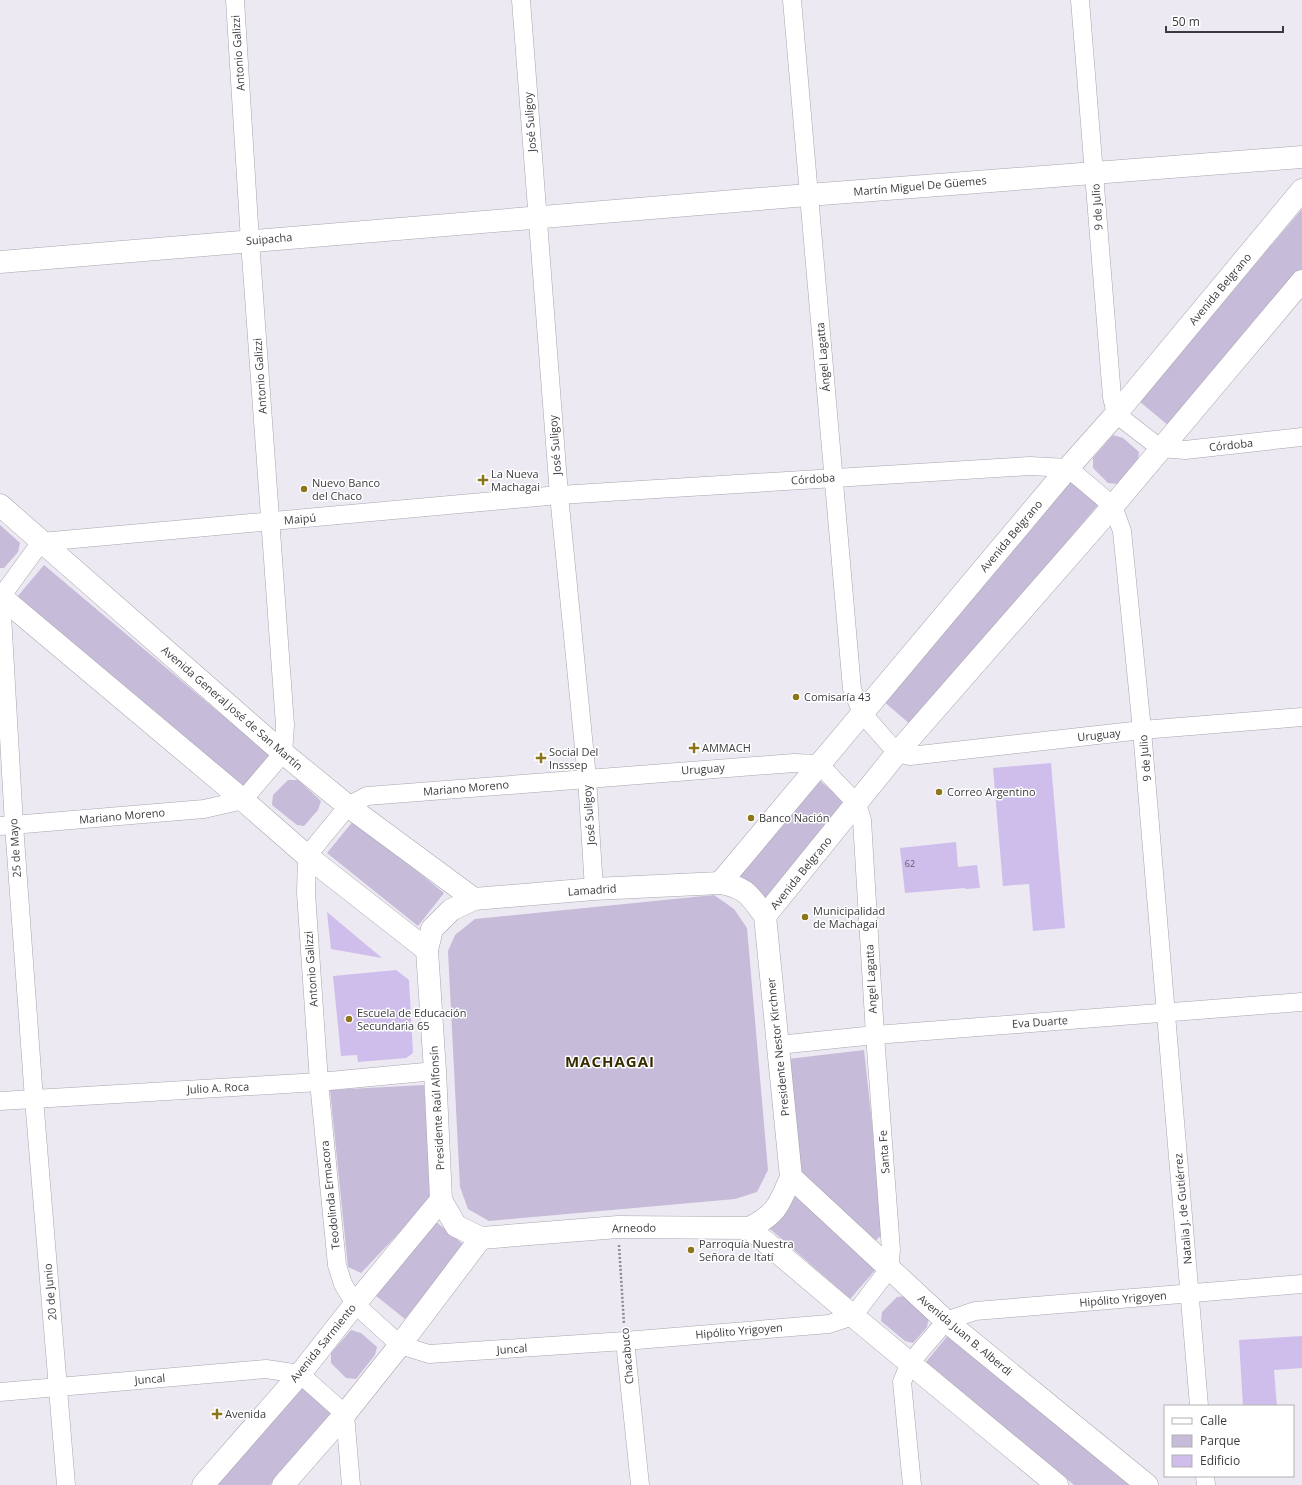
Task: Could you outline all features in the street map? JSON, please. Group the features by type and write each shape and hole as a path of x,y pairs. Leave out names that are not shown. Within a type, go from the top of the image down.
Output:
{"street":[{"name":"Antonio Galizzi","path":"234,0 285,725 283,753"},
{"name":"José Suligoy","path":"521,0 559,495 586,778 594,889"},
{"name":"Ángel Lagatta","path":"792,0 852,688 862,713"},
{"name":"9 de Julio","path":"1080,0 1112,397 1116,414"},
{"name":"Martín Miguel De Güemes","path":"538,217 1094,172 1302,157"},
{"name":"Avenida Belgrano","path":"720,883 1068,468 1116,414 1302,190"},
{"name":"Suipacha","path":"0,262 538,217"},
{"name":"Avenida Belgrano","path":"765,916 898,753 1113,506 1160,448 1302,281"},
{"path":"1116,414 1160,448"},
{"name":"Córdoba","path":"1160,448 1185,450 1302,437"},
{"name":"Córdoba","path":"559,495 1030,466 1068,468"},
{"path":"1068,468 1113,506"},
{"name":"Maipú","path":"42,542 559,495"},
{"name":"Avenida General José de San Martín","path":"0,505 283,753 348,806 474,899"},
{"name":"9 de Julio","path":"1113,506 1122,531 1142,730 1166,1013"},
{"path":"42,542 1,597 308,856 427,950"},
{"name":"25 de Mayo","path":"1,597 7,826 34,1099"},
{"path":"862,713 898,753"},
{"name":"Uruguay","path":"898,753 910,756 1142,730 1302,717"},
{"path":"243,800 283,753"},
{"name":"Uruguay","path":"586,778 794,763 819,764"},
{"path":"819,764 857,804"},
{"name":"Mariano Moreno","path":"348,806 367,796 586,778"},
{"name":"Mariano Moreno","path":"7,826 204,809 243,800"},
{"name":"Angel Lagatta","path":"857,804 862,820 875,1035"},
{"path":"308,856 348,806"},
{"name":"Antonio Galizzi","path":"308,856 306,893 319,1082"},
{"name":"Lamadrid","path":"442,920 451,910 474,899 594,889 720,883 735,885 748,893 765,916"},
{"name":"Presidente Nestor Kirchner","path":"765,916 791,1178 779,1205"},
{"name":"Presidente Raúl Alfonsín","path":"442,920 432,929 427,950 442,1200 456,1226 481,1238"},
{"name":"Eva Duarte","path":"778,1045 875,1035 1302,1002"},
{"name":"Natalia J. de Gutiérrez","path":"1166,1013 1199,1405"},
{"name":"Santa Fe","path":"875,1035 891,1250 889,1269"},
{"name":"Julio A. Roca","path":"0,1101 319,1082 435,1071"},
{"name":"Teodolinda Ermacora","path":"319,1082 337,1265 343,1284 355,1304 400,1346"},
{"name":"20 de Junio","path":"34,1099 66,1485"},
{"name":"Avenida Juan B. Alberdi","path":"791,1178 946,1321 1147,1485"},
{"name":"Avenida Sarmiento","path":"203,1485 300,1374 355,1304 442,1200"},
{"name":"Arneodo","path":"481,1238 618,1227 749,1228 765,1220 779,1205"},
{"path":"749,1228 1057,1485"},
{"path":"283,1485 345,1414 400,1346 481,1238"},
{"path":"853,1316 889,1269"},
{"name":"Hipólito Yrigoyen","path":"946,1321 975,1311 1302,1284"},
{"name":"Hipólito Yrigoyen","path":"625,1341 829,1324 853,1316"},
{"path":"912,1485 902,1382 910,1363 946,1321"},
{"name":"Juncal","path":"400,1346 429,1354 625,1341"},
{"name":"Chacabuco","path":"625,1341 640,1485"},
{"name":"Juncal","path":"0,1392 266,1369 300,1374"},
{"path":"300,1374 345,1414 351,1485"}],"path":[{"name":"Chacabuco","path":"618,1227 625,1341"}],"green space":[{"path":"1302,209 1302,269 1169,426 1139,401"},
{"path":"1113,435 1123,438 1139,452 1138,460 1118,484 1108,483 1093,468 1093,458"},
{"path":"1068,480 1098,505 911,725 882,700"},
{"path":"0,525 20,543 18,552 4,568 0,568"},
{"path":"44,565 272,757 245,789 17,597"},
{"path":"818,779 847,804 766,900 737,876"},
{"path":"288,780 298,780 321,801 318,810 304,826 297,825 272,805 273,795"},
{"path":"354,820 444,893 418,926 327,853"},
{"path":"714,895 734,909 747,928 768,1170 757,1192 735,1199 489,1221 468,1209 460,1187 448,951 455,935 475,919"},
{"path":"864,1050 884,1233 874,1242 800,1175 788,1059"},
{"path":"424,1085 432,1198 361,1273 348,1267 330,1090"},
{"path":"794,1196 877,1268 850,1299 768,1227"},
{"path":"435,1221 464,1245 405,1319 375,1295"},
{"path":"906,1296 929,1317 927,1327 913,1343 905,1341 881,1321 882,1312 897,1297"},
{"path":"351,1330 361,1333 377,1347 375,1355 356,1379 346,1378 331,1363 331,1353"},
{"path":"949,1334 1131,1485 1074,1485 926,1362"},
{"path":"301,1385 333,1412 270,1485 215,1485"}],"building":[{"path":"1051,763 1065,928 1033,931 1029,884 1003,886 993,768"},
{"path":"956,842 958,867 977,865 980,888 905,893 900,848"},
{"path":"327,912 382,958 331,949"},
{"path":"396,970 409,980 413,1053 406,1058 358,1062 357,1055 341,1056 333,976"},
{"path":"1302,1336 1302,1368 1274,1370 1277,1405 1243,1405 1239,1340"}],"place":[{"name":"La Nueva Machagai","path":"483,480"},
{"name":"Nuevo Banco del Chaco","path":"304,489"},
{"name":"Comisaría 43","path":"796,697"},
{"name":"AMMACH","path":"694,748"},
{"name":"Social Del Insssep","path":"541,758"},
{"name":"Correo Argentino","path":"939,792"},
{"name":"Banco Nación","path":"751,818"},
{"name":"Municipalidad de Machagai","path":"805,917"},
{"name":"Escuela de Educación Secundaria 65","path":"349,1019"},
{"name":"Parroquía Nuestra Señora de Itatí","path":"691,1250"},
{"name":"Avenida","path":"217,1414"}],"district":[{"name":"MACHAGAI","path":"610,1062"}]}
